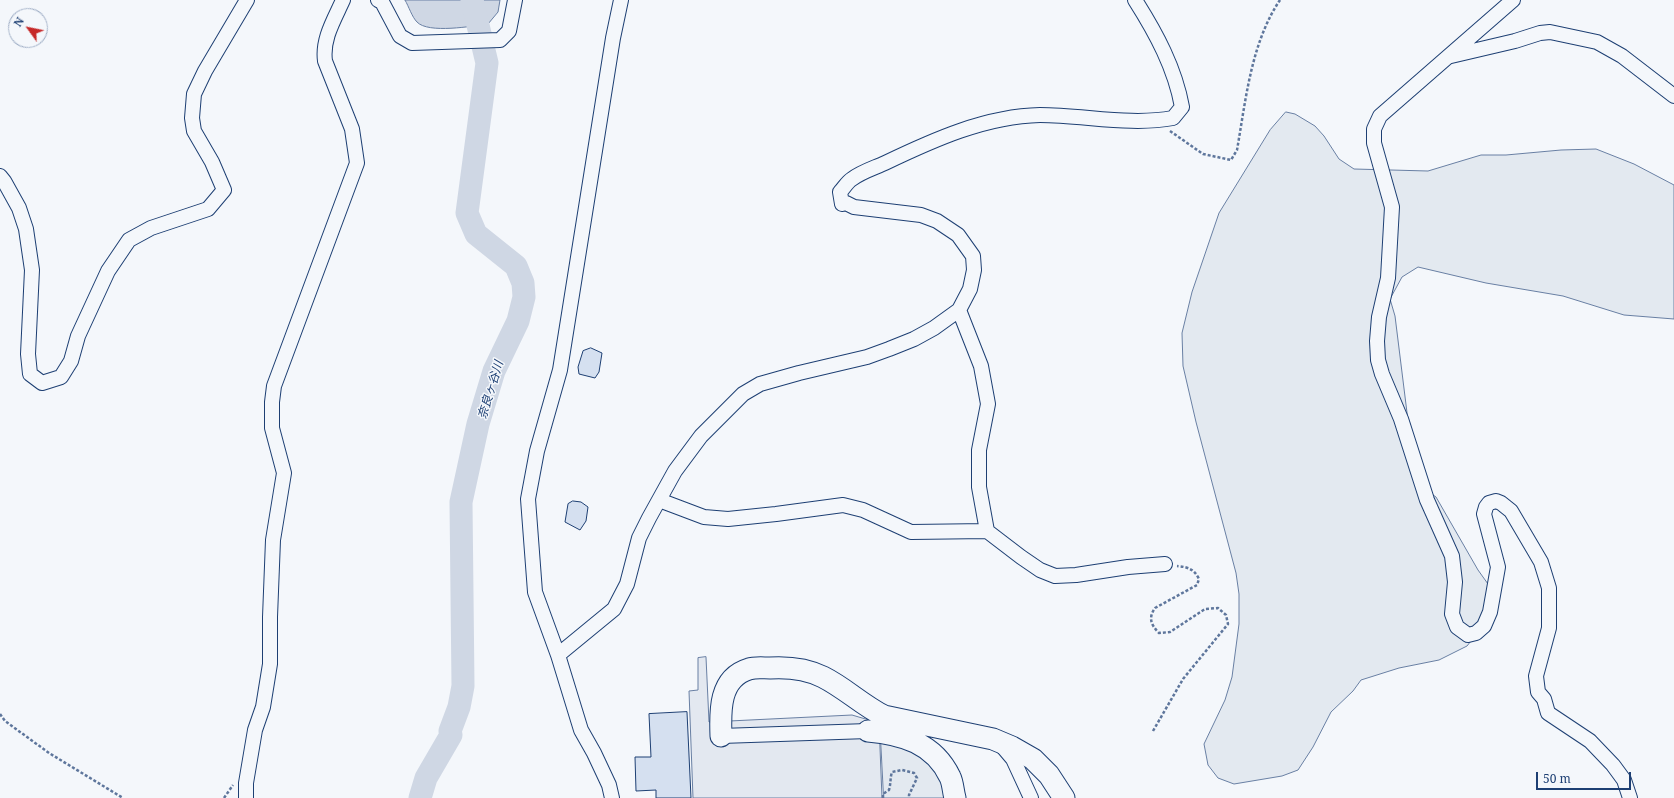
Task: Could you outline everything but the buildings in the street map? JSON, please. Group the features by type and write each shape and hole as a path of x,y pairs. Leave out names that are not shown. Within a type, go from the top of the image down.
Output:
{"highway":[{"path":"721,736 720,714 722,698 728,684 737,674 749,669 779,667 802,670 821,676 838,685 868,708 884,716 994,739 1012,747 1033,758 1049,776 1064,798"},
{"path":"868,731 903,737 924,746 939,760 950,777 955,798"}],"street":[{"path":"0,176 18,208 26,229 32,270 28,354 30,374 42,383 61,377 71,361 78,336 108,271 129,240 151,228 208,209 224,190 212,162 194,131 192,118 194,94 205,71 247,0"},
{"path":"246,798 246,783 255,730 263,707 270,664 273,540 284,474 272,428 272,402 274,386 357,163 352,129 325,61 323,50 328,32 343,0"},
{"path":"378,0 382,2 400,36 412,43 500,40 509,32 515,0"},
{"path":"558,655 614,609 627,584 639,538 675,471 701,436 743,394 767,382 799,373 867,358 914,339 934,328 959,310 970,290 974,270 973,256 958,235 937,221 921,215 854,207 846,203 842,204 840,192 852,179 905,153 963,130 998,120 1038,115 1157,121 1173,118 1182,107 1178,86 1156,34 1135,0"},
{"path":"1513,0 1380,116 1374,129 1374,143 1392,207 1388,278 1379,317 1377,341 1378,360 1382,374 1401,419 1427,500 1452,556 1455,582 1452,614 1457,627 1468,635 1476,633 1484,626 1490,612 1498,567 1484,514 1489,503 1496,501 1501,503 1510,511 1541,562 1549,588 1549,628 1536,676 1538,692 1544,699 1548,713 1590,742 1613,765 1624,780 1630,798"},
{"path":"612,798 609,785 581,730 558,655 535,592 528,499 538,451 560,370 618,2"},
{"path":"1449,56 1515,41 1540,33 1550,32 1597,42 1622,56 1674,96"},
{"path":"959,310 981,366 988,404 979,450 979,487 987,530"},
{"path":"659,500 704,517 728,518 843,506 864,510 911,532 987,530 1027,562 1040,570 1055,576 1076,575 1128,567 1165,564"},
{"path":"721,736 868,731"},
{"path":"994,739 1006,749 1013,759 1032,798"}],"path":[{"path":"1157,121 1180,140 1203,154 1230,160 1237,150 1252,65 1269,17 1280,0"},
{"path":"1153,731 1183,680 1228,624 1226,615 1218,608 1205,609 1170,632 1159,633 1153,627 1151,613 1155,608 1197,585 1199,579 1195,572 1189,567 1165,564"},
{"path":"0,714 4,721 49,752 124,798"},
{"path":"883,798 883,794 889,790 891,785 889,780 892,772 902,770 914,773 917,778 909,798"}],"shaded area":[{"path":"405,0 500,0 498,12 488,24 451,28 431,28 423,26 415,20"},
{"path":"1286,112 1295,114 1315,126 1324,136 1339,159 1354,169 1428,171 1481,155 1506,155 1561,150 1596,149 1634,164 1674,185 1674,319 1624,315 1563,296 1486,283 1418,267 1402,277 1390,299 1395,316 1414,469 1422,487 1436,497 1478,570 1493,591 1489,618 1467,646 1439,660 1399,668 1361,680 1353,691 1331,712 1313,747 1298,770 1282,776 1234,784 1218,778 1208,765 1204,744 1225,700 1232,677 1239,624 1239,594 1236,573 1196,422 1183,366 1182,333 1192,292 1219,213 1270,130"},
{"path":"706,657 709,722 852,715 879,723 882,798 693,798 689,691 698,690 698,658"},
{"path":"881,740 889,740 926,759 938,774 944,788 945,798 884,798"}],"waterway":[{"name":"奈良ヶ谷川","path":"420,798 426,778 451,735 450,731 459,707 463,686 461,502 478,424 494,371 518,321 524,297 523,283 516,266 476,234 467,213 487,63 472,0"}]}
